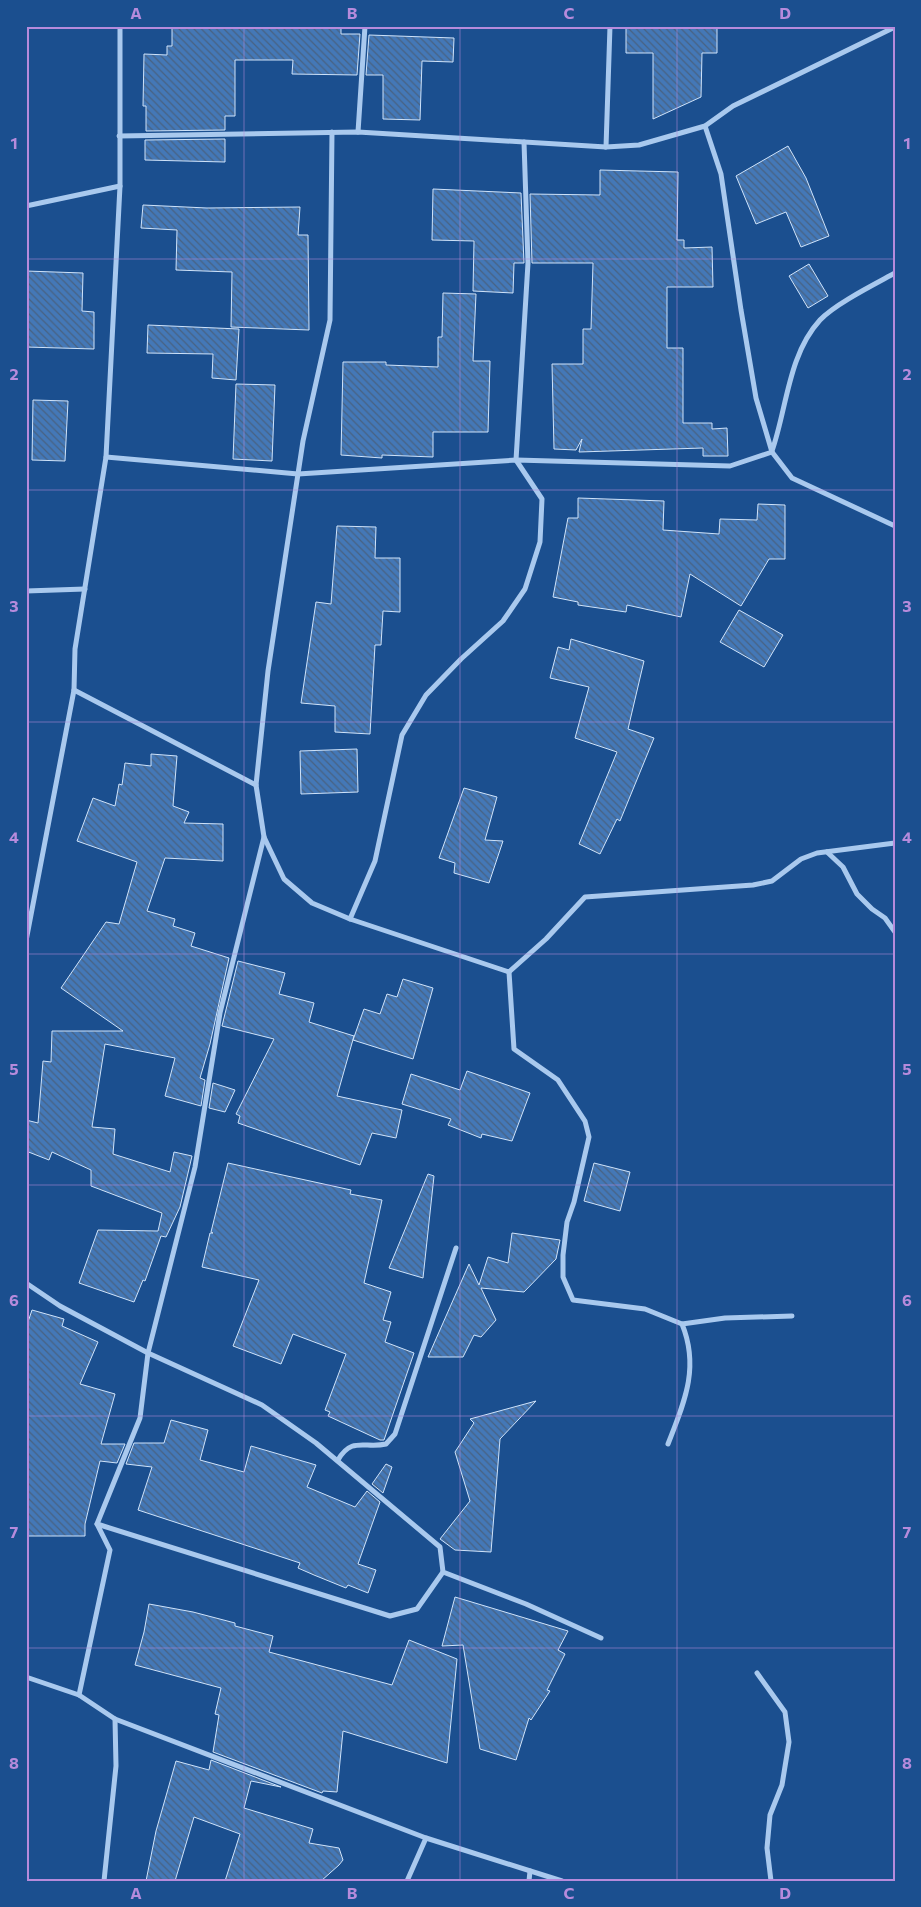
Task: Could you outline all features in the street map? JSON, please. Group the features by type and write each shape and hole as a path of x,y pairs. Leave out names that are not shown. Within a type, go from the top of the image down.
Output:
{"street":[{"path":"26,941 74,690 76,649 106,457 120,186 120,26"},
{"path":"358,132 365,26"},
{"path":"606,147 610,26"},
{"path":"119,136 358,132 606,147 639,145 705,126 734,106 894,27"},
{"path":"705,126 721,174 756,398 772,452 792,478 895,526"},
{"path":"332,132 330,320 303,441 268,671 256,785 264,837 284,879 312,903 350,919 509,972"},
{"path":"350,919 375,861 402,735 426,695 461,659 503,621 525,589 540,542 542,499 516,460 528,263 524,142"},
{"path":"26,206 120,186"},
{"path":"772,452 781,426 798,356 821,320 853,297 895,273"},
{"path":"106,457 298,474 516,460 730,466 772,452"},
{"path":"26,591 85,589"},
{"path":"74,690 256,785"},
{"path":"79,1695 110,1550 97,1524 140,1418 148,1353 195,1167 220,1013 264,837"},
{"path":"509,972 546,939 585,898 753,885 772,881 801,859 827,852 895,843"},
{"path":"827,852 843,867 857,894 872,909 885,918 895,932"},
{"path":"509,972 514,1049 558,1080 585,1121 589,1137 566,1230 563,1277 573,1300 645,1309 682,1324 725,1318 792,1316"},
{"path":"338,1460 343,1451 353,1445 386,1444 395,1434 456,1248"},
{"path":"26,1283 60,1306 148,1353 262,1406 338,1460 440,1547 443,1572 417,1610 390,1616 97,1524"},
{"path":"668,1444 687,1393 690,1355 687,1336 682,1324"},
{"path":"443,1572 526,1604 601,1638"},
{"path":"757,1673 785,1712 789,1742 782,1785 770,1815 767,1848 771,1881"},
{"path":"26,1678 79,1695 115,1718 426,1838 562,1881"},
{"path":"104,1881 116,1766 115,1718"},
{"path":"407,1881 426,1838"},
{"path":"529,1881 530,1871"}],"building":[{"path":"172,26 341,26 341,34 360,34 357,75 292,74 293,60 235,60 235,116 225,116 225,130 146,131 146,106 143,106 144,54 167,55 167,46 172,46"},
{"path":"626,26 717,26 717,53 702,53 701,97 653,119 653,53 626,53"},
{"path":"369,35 454,38 453,62 422,61 420,120 383,119 383,75 366,75"},
{"path":"225,139 225,162 145,160 145,140"},
{"path":"788,146 806,178 829,236 801,247 786,212 756,224 736,176"},
{"path":"600,170 678,172 677,240 684,240 684,248 712,247 713,287 667,287 667,348 683,348 683,423 712,423 712,429 727,428 728,456 703,456 703,448 579,452 582,439 576,450 554,449 552,364 583,364 583,329 591,329 593,263 532,263 530,194 600,195"},
{"path":"433,189 521,193 524,263 514,263 513,293 473,291 474,241 432,240"},
{"path":"143,205 207,208 300,207 298,235 308,235 309,330 231,327 232,272 176,270 177,230 141,228"},
{"path":"809,264 828,296 808,308 789,276"},
{"path":"26,271 83,273 82,311 94,312 94,349 26,347"},
{"path":"443,293 476,294 473,361 490,361 488,432 433,432 433,457 382,455 382,458 341,455 343,362 386,362 386,365 438,367 438,337 442,337"},
{"path":"148,325 239,329 236,380 212,378 213,354 147,353"},
{"path":"236,384 275,385 272,461 233,459"},
{"path":"33,400 68,401 65,461 32,460"},
{"path":"578,498 664,501 663,530 719,534 720,519 757,520 758,504 785,505 785,559 769,559 741,606 690,574 681,617 627,605 626,612 578,605 578,602 553,597 568,518 578,518"},
{"path":"337,526 376,527 375,558 400,558 400,612 383,611 381,645 375,645 370,734 335,732 335,706 301,703 316,602 331,604"},
{"path":"739,610 783,635 764,667 720,642"},
{"path":"571,639 644,661 628,729 654,738 620,821 617,819 600,854 579,844 617,752 575,738 589,687 550,678 558,647 569,650"},
{"path":"357,749 358,792 301,794 300,751"},
{"path":"151,754 177,756 173,806 189,812 184,823 223,824 223,861 165,858 147,911 175,919 173,926 195,933 191,946 229,958 210,1044 200,1078 205,1080 201,1106 165,1096 175,1058 105,1044 92,1127 115,1129 113,1154 170,1172 174,1152 192,1156 180,1207 166,1237 161,1236 145,1281 143,1280 134,1302 79,1283 98,1230 158,1231 162,1213 91,1186 91,1170 52,1152 49,1160 26,1151 26,1120 38,1123 43,1061 51,1062 52,1031 123,1031 61,988 106,922 119,924 137,862 77,841 93,798 115,806 119,784 122,785 125,763 151,766"},
{"path":"464,788 497,797 485,840 503,841 489,883 454,873 455,863 439,858"},
{"path":"238,961 285,973 279,994 314,1003 309,1022 354,1036 337,1096 402,1110 396,1138 372,1133 360,1165 238,1123 240,1116 236,1114 274,1039 222,1026"},
{"path":"403,979 433,988 413,1059 353,1040 364,1009 380,1014 387,994 397,997"},
{"path":"467,1071 530,1093 512,1141 482,1134 481,1138 448,1125 451,1119 402,1104 411,1074 460,1090"},
{"path":"213,1083 235,1090 225,1112 209,1108"},
{"path":"228,1163 351,1190 350,1194 382,1200 364,1283 391,1292 383,1320 391,1322 385,1342 414,1353 384,1440 380,1440 328,1416 330,1412 325,1410 346,1354 293,1334 281,1364 233,1346 259,1280 202,1267 210,1233 213,1233 211,1232"},
{"path":"594,1163 630,1172 620,1211 584,1201"},
{"path":"428,1174 434,1176 423,1278 389,1268"},
{"path":"512,1233 560,1240 556,1259 524,1292 481,1288 496,1320 481,1337 474,1335 463,1357 428,1357 469,1264 479,1285 488,1257 508,1263"},
{"path":"32,1310 64,1319 62,1326 98,1342 80,1384 115,1394 101,1444 125,1444 117,1463 100,1461 85,1524 85,1536 26,1536 26,1328"},
{"path":"536,1401 500,1439 491,1552 455,1550 440,1539 470,1501 455,1452 474,1423 470,1419"},
{"path":"171,1420 208,1430 200,1460 244,1472 251,1446 316,1465 307,1487 355,1507 367,1491 380,1502 358,1564 376,1570 368,1593 348,1585 346,1588 298,1568 300,1563 138,1510 152,1467 126,1464 134,1443 164,1443"},
{"path":"386,1464 392,1467 383,1493 372,1484"},
{"path":"455,1597 568,1631 558,1650 565,1654 547,1690 550,1691 531,1720 529,1718 516,1760 480,1749 463,1645 442,1646"},
{"path":"149,1604 193,1612 235,1623 235,1626 273,1636 269,1652 392,1685 409,1640 457,1659 447,1763 343,1731 337,1792 323,1791 322,1793 213,1752 219,1715 215,1714 221,1688 135,1665"},
{"path":"211,1760 281,1787 251,1781 244,1808 313,1829 309,1843 339,1848 343,1860 321,1881 225,1881 240,1834 194,1817 175,1881 146,1881 156,1831 176,1761 209,1770"}]}
